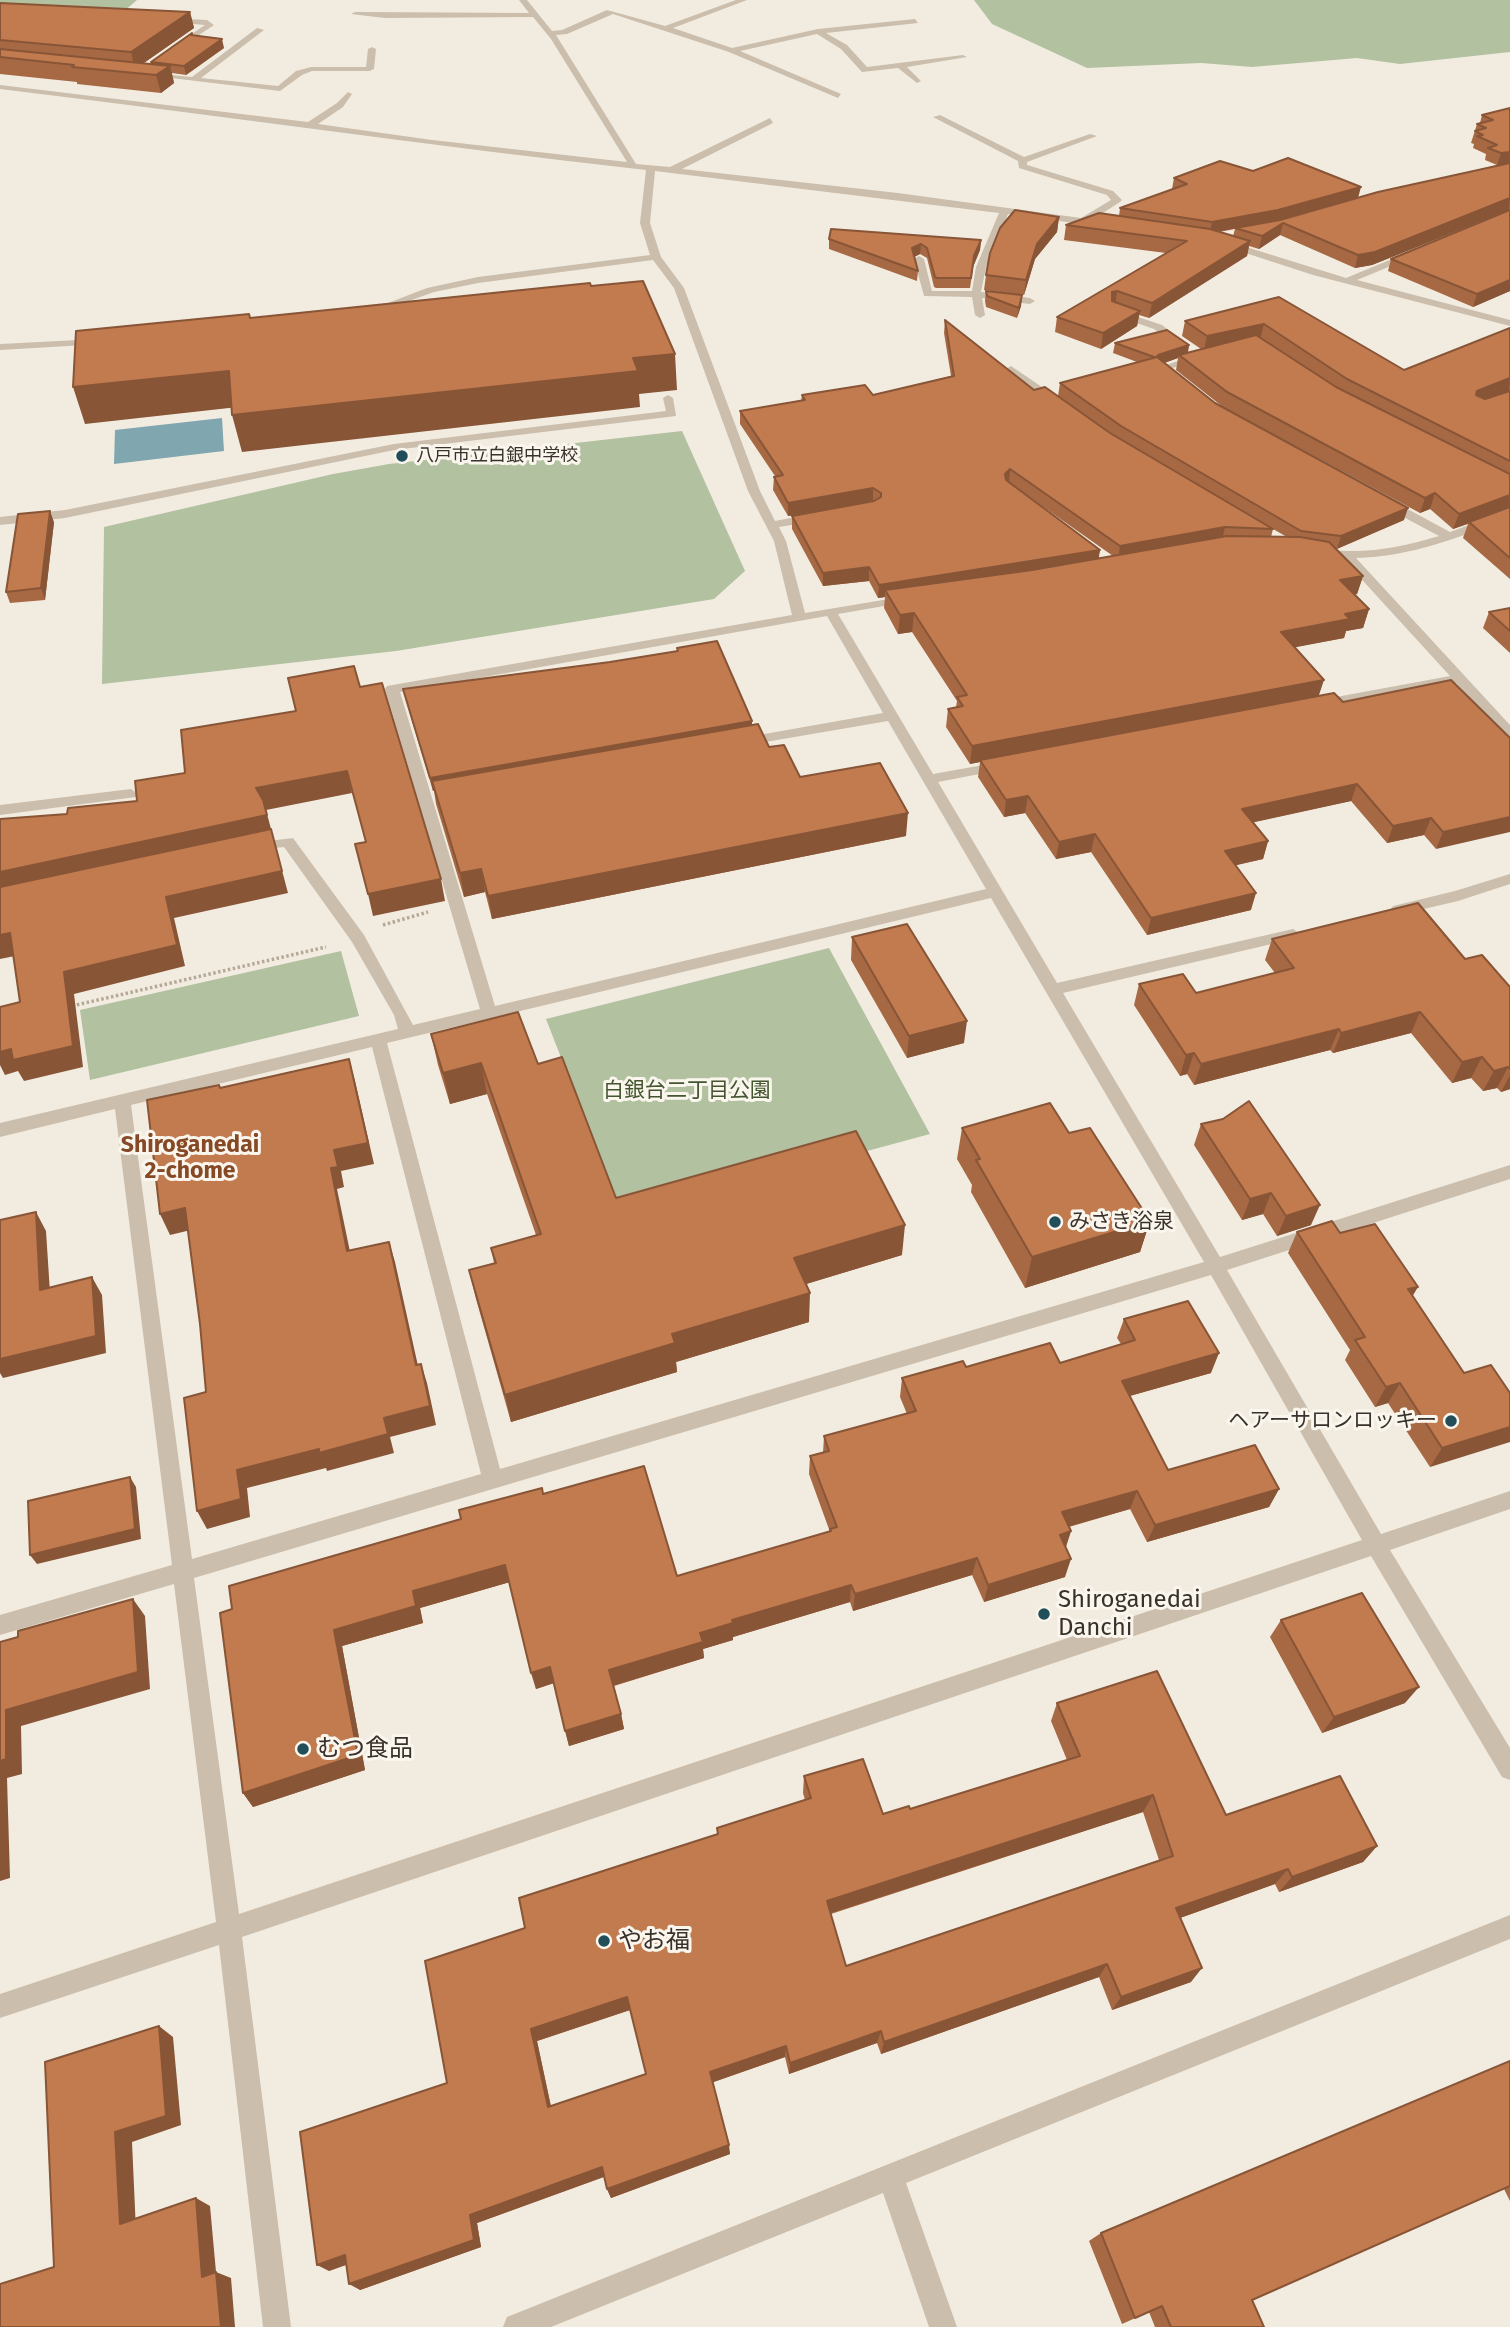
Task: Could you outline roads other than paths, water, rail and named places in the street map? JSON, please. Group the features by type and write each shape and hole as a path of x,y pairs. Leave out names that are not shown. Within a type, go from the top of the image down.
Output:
{"street":[{"path":"523,0 550,33 635,167"},
{"path":"667,28 743,0"},
{"path":"550,33 564,32 607,12 614,12 732,50 838,96"},
{"path":"355,14 536,15"},
{"path":"170,20 207,22 211,25 170,53"},
{"path":"732,50 818,31 915,20"},
{"path":"193,80 260,30"},
{"path":"818,31 844,47 865,70 963,57"},
{"path":"149,67 139,74 280,89 299,73 311,69 370,69 372,49"},
{"path":"901,66 918,81"},
{"path":"5,88 28,77"},
{"path":"5,88 310,125 432,143 1109,224"},
{"path":"310,125 340,105 348,94"},
{"path":"937,117 1023,160 1093,136"},
{"path":"669,171 770,121"},
{"path":"1023,160 1021,166 1110,193 1117,200 1083,221"},
{"path":"651,169 645,223 656,257 679,288 754,491 780,541 800,619"},
{"path":"980,315 976,294 981,267 1005,211"},
{"path":"1222,237 1234,235"},
{"path":"1210,239 1348,281 1510,323"},
{"path":"1348,281 1424,249"},
{"path":"365,314 431,290 478,280 656,257"},
{"path":"919,259 928,294 976,294 1030,301"},
{"path":"1114,312 1158,327 1201,357"},
{"path":"0,347 105,341"},
{"path":"1180,383 1162,368 1214,354"},
{"path":"1011,369 1068,410"},
{"path":"0,521 65,514 394,447 672,414 668,397"},
{"path":"1377,497 1450,537"},
{"path":"771,525 835,514"},
{"path":"1308,551 1348,557 1382,554 1450,537 1510,514"},
{"path":"1348,557 1510,733"},
{"path":"489,1011 457,905 432,798 392,689 919,597"},
{"path":"831,613 1510,1769"},
{"path":"1309,706 1458,678"},
{"path":"728,745 891,716"},
{"path":"928,779 1009,764"},
{"path":"0,810 131,794"},
{"path":"236,852 288,841 358,939 402,1015 407,1031"},
{"path":"1378,915 1458,896 1510,879"},
{"path":"0,1130 994,892"},
{"path":"1054,989 1310,930"},
{"path":"378,1039 492,1478"},
{"path":"122,1099 229,1928 277,2327"},
{"path":"0,1625 1216,1266 1510,1172"},
{"path":"0,2006 1510,1500"},
{"path":"517,2327 1510,1927"},
{"path":"891,2178 943,2327"}],"water":[{"path":"222,418 224,451 114,464 115,430"}],"place":[{"name":"八戸市立白銀中学校","path":"402,456"},
{"name":"みさき浴泉","path":"1055,1222"},
{"name":"ヘアーサロンロッキー","path":"1451,1421"},
{"name":"Shiroganedai Danchi","path":"1044,1614"},
{"name":"むつ食品","path":"303,1749"},
{"name":"やお福","path":"604,1941"}],"district":[{"name":"Shiroganedai 2-chome","path":"190,1159"}],"park label":[{"name":"白銀台二丁目公園","path":"687,1091"}]}
